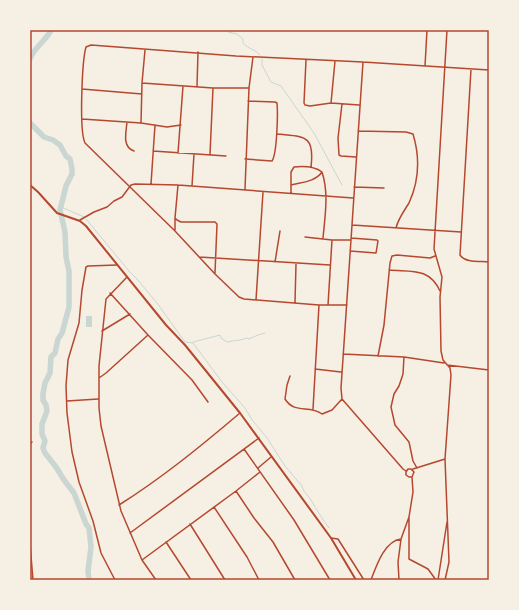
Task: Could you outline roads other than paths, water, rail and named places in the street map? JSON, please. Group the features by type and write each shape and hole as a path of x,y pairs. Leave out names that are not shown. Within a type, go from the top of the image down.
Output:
{"street":[{"path":"426,66 427,30"},
{"path":"444,363 441,344 440,292 442,282 434,249 447,30"},
{"path":"347,305 319,305 244,299 239,297 215,274 175,231 85,143 83,137 82,119 82,89 85,50 88,46 489,70"},
{"path":"141,123 145,50"},
{"path":"197,87 198,52"},
{"path":"245,190 248,100 253,57"},
{"path":"306,60 304,103 307,106 331,103 360,105"},
{"path":"331,103 335,61"},
{"path":"363,62 347,305 340,386 342,399 382,446 406,471 407,476 412,477"},
{"path":"471,69 460,257 465,260 489,262"},
{"path":"142,83 213,88 249,88"},
{"path":"178,152 183,86"},
{"path":"210,154 213,88"},
{"path":"82,89 142,94"},
{"path":"245,159 272,161 274,157 276,134 277,103 248,100"},
{"path":"342,104 338,138 339,155 356,157"},
{"path":"82,119 141,123 167,127 181,125"},
{"path":"127,122 126,144 130,150 134,151"},
{"path":"151,184 155,125"},
{"path":"358,131 406,132 413,134 418,160 415,185 412,196 405,211 398,221 396,228"},
{"path":"276,134 301,137 308,141 312,151 311,167"},
{"path":"153,151 226,156"},
{"path":"192,186 194,154"},
{"path":"291,193 290,178 292,168 294,166 318,168 322,172 325,185 323,238"},
{"path":"290,185 313,179 319,176 322,172"},
{"path":"80,221 94,212 107,207 125,194 133,184 178,185 353,198"},
{"path":"30,185 57,213 80,221 86,226 240,413 331,538 356,580"},
{"path":"175,231 178,185"},
{"path":"354,186 384,188"},
{"path":"256,300 263,192"},
{"path":"175,218 181,222 216,223 215,274"},
{"path":"352,225 461,232"},
{"path":"275,262 280,231"},
{"path":"305,237 332,240 351,239 378,241 376,253 350,251"},
{"path":"328,305 332,240"},
{"path":"378,356 384,325 391,259 394,255 430,258 435,256"},
{"path":"199,257 330,265"},
{"path":"296,264 296,302"},
{"path":"115,580 101,553 93,520 78,482 69,434 66,386 68,360 79,323 86,267 117,265"},
{"path":"389,270 426,273 434,280 440,292"},
{"path":"127,277 110,293 106,299 100,340 98,399 101,426 119,505 142,560 156,580"},
{"path":"110,293 192,380 208,402"},
{"path":"313,409 319,305"},
{"path":"102,331 130,314"},
{"path":"99,378 148,335"},
{"path":"343,354 404,357 444,363 450,368 451,375 446,458 449,562 445,580"},
{"path":"404,357 403,374 399,386 394,394 391,407 394,423 408,440 412,461 416,468"},
{"path":"447,365 489,370"},
{"path":"315,369 341,372"},
{"path":"290,376 287,385 286,400 296,408 318,410 322,414 329,412 342,399"},
{"path":"67,401 98,399"},
{"path":"119,505 156,480 240,413"},
{"path":"130,533 259,438"},
{"path":"244,449 294,520 330,580"},
{"path":"258,468 272,456"},
{"path":"406,471 446,458"},
{"path":"412,469 414,473 412,477 413,492 409,517 409,558 428,570 437,580"},
{"path":"142,560 260,472"},
{"path":"236,491 254,518 273,542 295,580"},
{"path":"214,507 247,557 259,580"},
{"path":"399,580 398,562 401,540 409,517"},
{"path":"437,580 448,519"},
{"path":"190,524 225,580"},
{"path":"331,538 338,539 364,580"},
{"path":"371,580 377,563 385,551 392,543 397,540 401,540"},
{"path":"166,542 191,580"},
{"path":"30,544 33,580"}],"waterway":[{"path":"30,59 34,51 51,30"},
{"path":"227,30 228,32 237,34 243,39 243,43 245,45 260,55"},
{"path":"262,59 262,65 271,82 281,86 314,133 342,185"},
{"path":"30,123 44,137 53,140 60,145 66,156 70,159 72,169 72,174 66,186 60,210 65,232 66,257 69,271 69,307 62,333 58,339 55,353 51,357 50,373 45,383 43,400 47,411 42,424 42,434 45,441 43,448 45,453 74,493 89,528 91,547 88,571 89,580"},
{"path":"61,207 84,217"},
{"path":"86,219 157,303 185,342 193,343 222,382 245,408 285,466 302,486 304,492 310,498 329,528"},
{"path":"193,342 220,335 221,338 227,342 247,338 249,339 265,333"}]}
